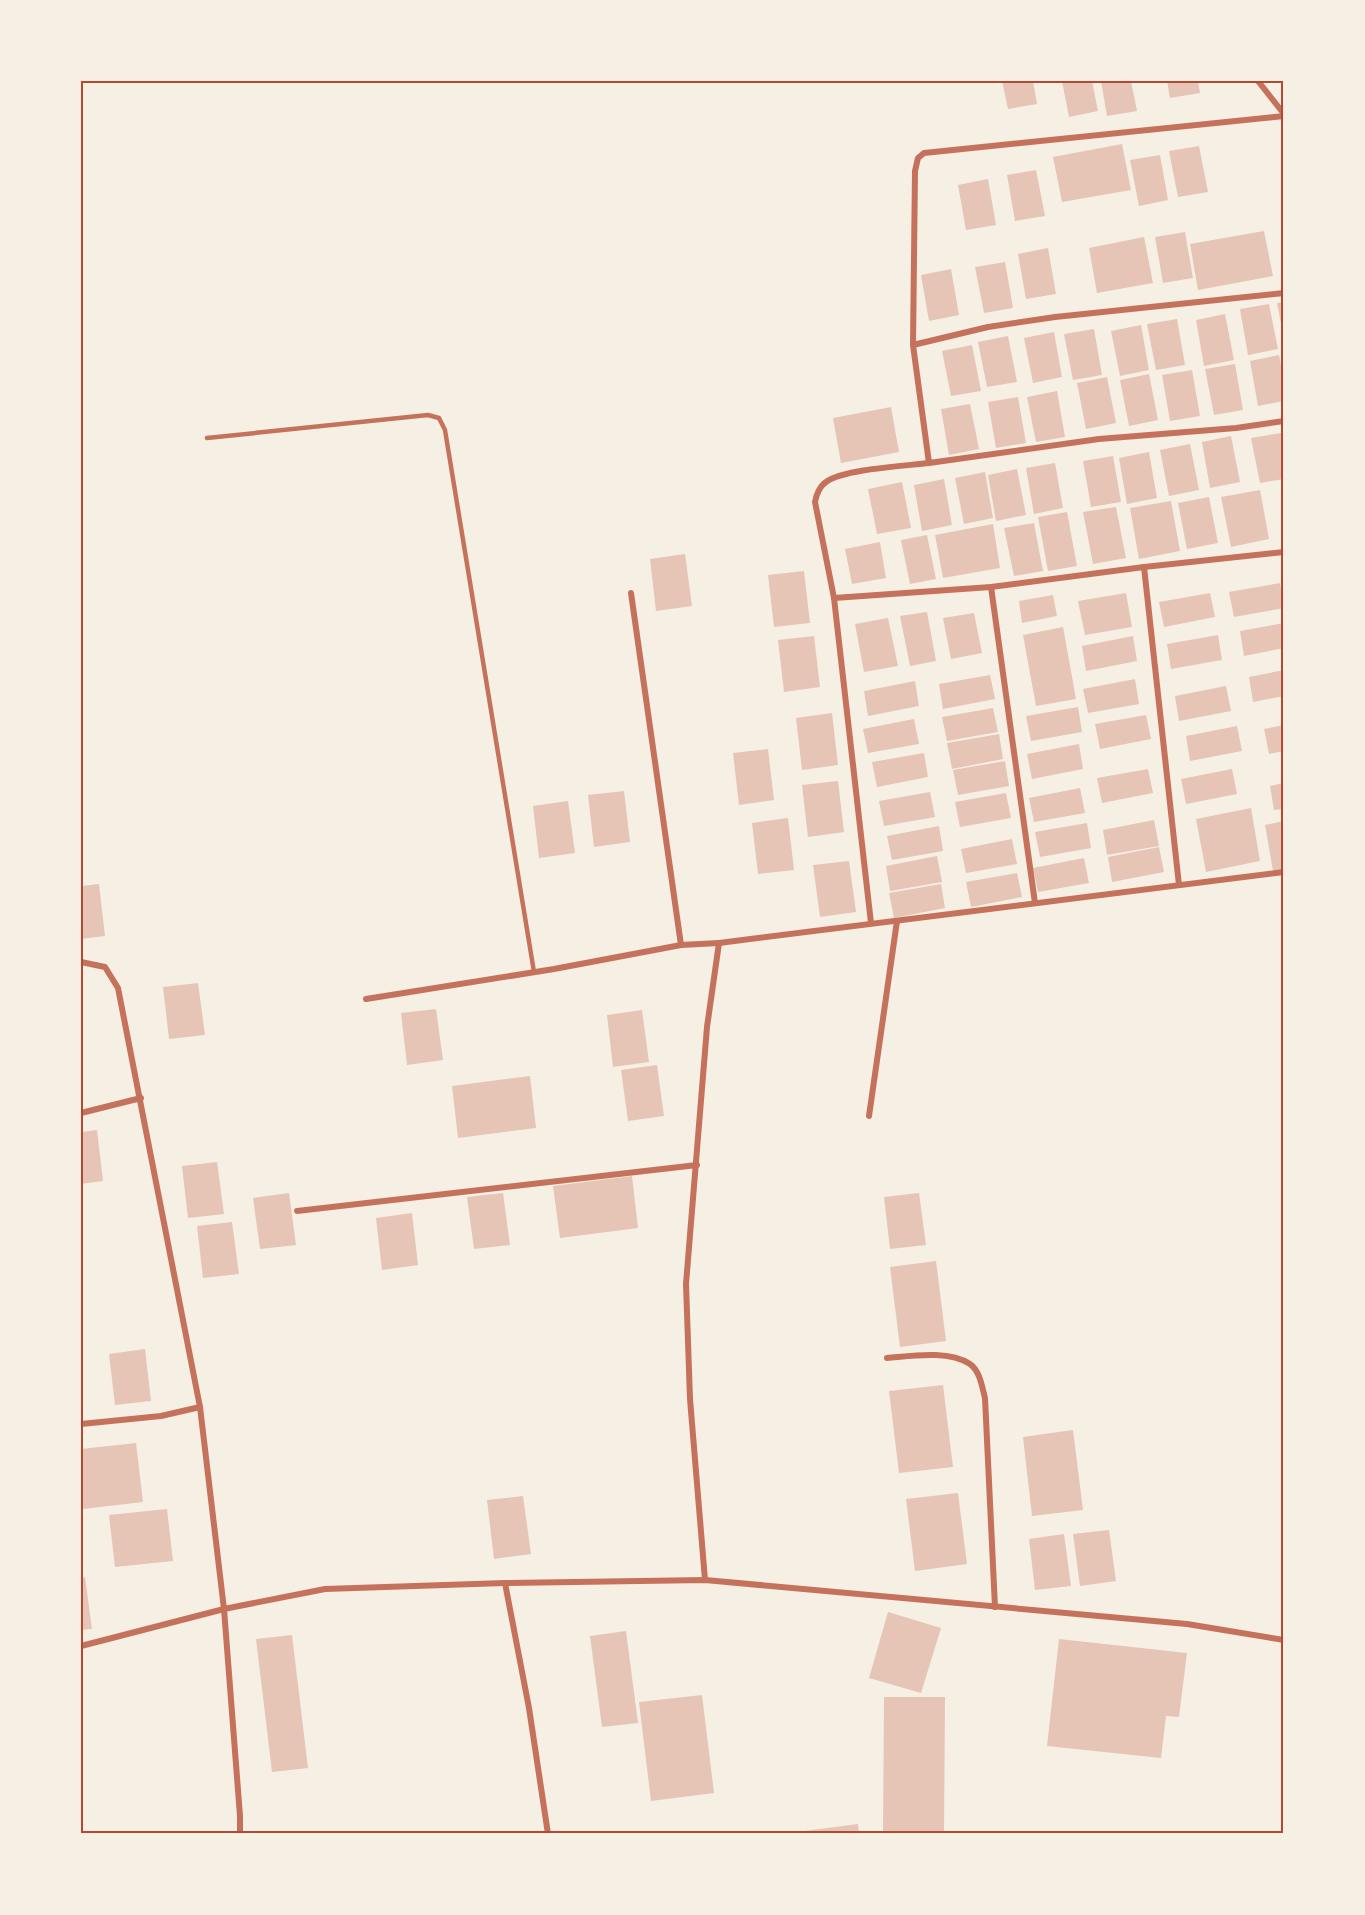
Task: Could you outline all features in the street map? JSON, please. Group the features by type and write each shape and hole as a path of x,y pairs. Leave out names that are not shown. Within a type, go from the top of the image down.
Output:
{"street":[{"path":"1258,81 1284,115"},
{"path":"929,463 912,345 915,171 918,158 924,153 1284,115"},
{"path":"912,345 988,327 1055,317 1284,293"},
{"path":"871,923 834,598 815,502 816,494 826,482 849,473 1099,439 1236,428 1284,421"},
{"path":"834,598 991,587 1284,552"},
{"path":"1144,567 1179,885"},
{"path":"991,587 1035,903"},
{"path":"631,593 681,945"},
{"path":"366,999 681,945 719,943 1284,872"},
{"path":"869,1116 897,921"},
{"path":"705,1580 690,1399 686,1284 707,1027 719,943"},
{"path":"81,962 105,967 118,988 200,1407 224,1609 240,1834"},
{"path":"81,1113 141,1098"},
{"path":"297,1211 697,1165"},
{"path":"887,1358 941,1354 970,1364 979,1375 985,1398 995,1607"},
{"path":"81,1424 161,1416 200,1407"},
{"path":"81,1646 224,1609 326,1589 705,1580 1187,1624 1284,1640"},
{"path":"505,1583 529,1708 548,1834"}],"lane":[{"path":"207,438 428,415 439,418 445,430 534,972"}],"building":[{"path":"1002,81 1033,81 1037,104 1008,109"},
{"path":"1062,81 1092,81 1098,111 1069,117"},
{"path":"1101,81 1131,81 1137,111 1107,116"},
{"path":"1167,81 1198,81 1200,93 1170,98"},
{"path":"1122,144 1131,190 1062,202 1053,157"},
{"path":"1199,146 1208,192 1178,197 1169,151"},
{"path":"1160,155 1168,200 1139,206 1130,160"},
{"path":"1036,170 1045,216 1015,221 1007,175"},
{"path":"988,179 996,225 966,230 958,185"},
{"path":"1264,231 1273,276 1198,290 1190,244"},
{"path":"1185,232 1193,278 1163,283 1155,237"},
{"path":"1144,237 1153,283 1097,293 1089,248"},
{"path":"1048,248 1056,294 1026,299 1018,254"},
{"path":"1005,262 1013,308 984,313 975,267"},
{"path":"951,269 959,315 929,321 921,275"},
{"path":"1284,302 1284,334 1283,334 1277,303"},
{"path":"1269,304 1278,349 1248,355 1240,309"},
{"path":"1225,314 1234,360 1204,366 1196,320"},
{"path":"1177,319 1185,365 1156,370 1147,324"},
{"path":"1141,325 1149,370 1120,376 1111,331"},
{"path":"1094,329 1102,375 1073,380 1064,334"},
{"path":"1054,332 1062,377 1033,383 1024,338"},
{"path":"1008,336 1017,382 987,387 978,342"},
{"path":"972,345 981,391 951,396 942,351"},
{"path":"1279,355 1284,382 1284,401 1258,406 1250,361"},
{"path":"1235,364 1243,410 1214,415 1205,369"},
{"path":"1192,370 1200,416 1170,421 1162,375"},
{"path":"1149,374 1158,420 1129,426 1120,380"},
{"path":"1107,377 1116,423 1086,429 1077,383"},
{"path":"1057,391 1065,437 1036,442 1027,397"},
{"path":"1018,397 1026,443 996,448 988,402"},
{"path":"970,404 979,449 949,455 941,409"},
{"path":"891,407 899,452 841,463 833,418"},
{"path":"1281,433 1284,447 1284,479 1260,483 1251,438"},
{"path":"1231,436 1240,482 1210,488 1202,442"},
{"path":"1190,444 1199,490 1169,496 1160,450"},
{"path":"1149,452 1157,498 1127,504 1119,458"},
{"path":"1113,456 1121,502 1091,507 1083,461"},
{"path":"1055,463 1063,508 1034,514 1026,468"},
{"path":"1017,469 1026,515 996,521 988,475"},
{"path":"985,472 993,518 964,524 955,478"},
{"path":"944,479 952,525 922,531 914,485"},
{"path":"902,482 911,528 877,534 868,489"},
{"path":"1260,490 1269,539 1231,547 1221,497"},
{"path":"1209,497 1218,543 1187,549 1178,503"},
{"path":"1171,501 1180,551 1139,559 1130,508"},
{"path":"1116,507 1126,558 1093,564 1083,512"},
{"path":"1067,512 1077,566 1048,571 1038,517"},
{"path":"1034,523 1043,571 1014,576 1004,528"},
{"path":"993,524 1000,568 943,578 935,535"},
{"path":"927,535 936,579 910,584 901,540"},
{"path":"880,542 886,578 852,584 845,549"},
{"path":"685,554 692,606 656,611 650,559"},
{"path":"804,571 810,623 774,627 768,575"},
{"path":"1280,583 1284,608 1234,617 1229,592"},
{"path":"1126,593 1132,627 1085,635 1078,601"},
{"path":"1210,593 1215,617 1164,627 1159,602"},
{"path":"1053,595 1057,616 1022,623 1019,601"},
{"path":"927,612 936,661 910,666 900,616"},
{"path":"974,613 982,653 951,659 943,618"},
{"path":"888,618 898,666 864,672 855,624"},
{"path":"1284,623 1284,648 1244,656 1240,631"},
{"path":"1063,627 1076,699 1036,706 1023,635"},
{"path":"1218,635 1222,660 1171,669 1167,644"},
{"path":"814,636 820,687 784,692 778,640"},
{"path":"1133,636 1137,661 1086,671 1082,646"},
{"path":"1284,670 1284,696 1253,702 1249,677"},
{"path":"990,675 995,699 943,709 939,684"},
{"path":"1135,679 1139,704 1088,713 1083,689"},
{"path":"915,681 919,706 868,716 864,691"},
{"path":"1226,686 1231,711 1179,721 1175,696"},
{"path":"1078,707 1082,732 1031,741 1026,716"},
{"path":"993,708 998,732 947,741 942,717"},
{"path":"832,713 838,765 802,770 796,718"},
{"path":"1146,715 1151,739 1100,749 1095,724"},
{"path":"914,719 919,744 868,753 863,729"},
{"path":"1284,725 1284,751 1269,754 1264,729"},
{"path":"1237,726 1242,751 1190,761 1186,736"},
{"path":"999,734 1003,759 952,769 947,743"},
{"path":"1079,744 1083,769 1032,779 1027,754"},
{"path":"768,749 774,800 739,805 733,753"},
{"path":"924,753 928,777 877,787 872,762"},
{"path":"1005,761 1009,786 958,795 953,770"},
{"path":"1148,769 1153,793 1102,803 1097,778"},
{"path":"1232,769 1237,794 1186,804 1181,779"},
{"path":"838,781 844,832 808,837 802,785"},
{"path":"1284,783 1284,809 1274,810 1270,786"},
{"path":"1080,788 1085,813 1034,822 1029,798"},
{"path":"624,791 630,842 594,847 588,795"},
{"path":"930,792 935,817 884,826 879,801"},
{"path":"1006,793 1011,818 960,827 955,802"},
{"path":"568,801 575,853 539,858 533,806"},
{"path":"1251,808 1260,861 1206,872 1196,819"},
{"path":"788,818 794,870 758,874 752,823"},
{"path":"1154,820 1159,846 1107,855 1103,830"},
{"path":"1284,821 1284,869 1273,871 1265,825"},
{"path":"1087,823 1091,848 1040,857 1035,832"},
{"path":"939,826 943,851 892,860 887,836"},
{"path":"1012,839 1017,864 966,873 961,849"},
{"path":"1159,847 1164,872 1112,882 1108,857"},
{"path":"937,856 942,882 890,891 886,866"},
{"path":"1084,858 1089,883 1038,892 1033,868"},
{"path":"849,861 856,912 820,917 813,865"},
{"path":"1017,873 1022,897 971,907 966,882"},
{"path":"99,884 105,936 81,939 81,886"},
{"path":"941,884 945,908 894,918 889,893"},
{"path":"198,983 205,1035 169,1039 163,987"},
{"path":"436,1009 443,1060 407,1065 401,1013"},
{"path":"642,1010 649,1062 613,1067 607,1015"},
{"path":"657,1065 664,1116 628,1121 621,1070"},
{"path":"530,1076 536,1128 458,1138 452,1086"},
{"path":"97,1130 103,1181 81,1184 81,1132"},
{"path":"217,1162 224,1214 188,1218 182,1166"},
{"path":"632,1176 638,1228 560,1238 553,1186"},
{"path":"289,1193 296,1245 260,1249 253,1198"},
{"path":"503,1193 510,1245 474,1249 467,1197"},
{"path":"919,1193 926,1245 890,1249 884,1197"},
{"path":"412,1213 418,1265 382,1270 376,1218"},
{"path":"232,1222 239,1274 203,1278 197,1226"},
{"path":"936,1261 946,1341 900,1347 890,1267"},
{"path":"145,1349 151,1401 115,1405 109,1354"},
{"path":"943,1385 953,1467 899,1473 889,1391"},
{"path":"1073,1430 1083,1510 1032,1516 1023,1437"},
{"path":"136,1443 143,1502 83,1509 81,1449"},
{"path":"958,1493 967,1564 915,1571 906,1499"},
{"path":"523,1496 531,1554 494,1559 487,1500"},
{"path":"167,1509 173,1561 115,1567 109,1515"},
{"path":"1109,1530 1116,1581 1080,1586 1073,1534"},
{"path":"1064,1534 1071,1586 1035,1590 1029,1539"},
{"path":"85,1577 92,1629 81,1630 81,1578"},
{"path":"888,1612 941,1628 921,1693 869,1678"},
{"path":"626,1631 638,1723 602,1727 590,1636"},
{"path":"292,1635 308,1768 272,1772 256,1639"},
{"path":"1059,1639 1187,1653 1179,1717 1166,1716 1161,1758 1047,1746"},
{"path":"702,1695 714,1793 651,1801 639,1702"},
{"path":"884,1697 945,1697 944,1834 883,1834"},
{"path":"858,1824 859,1834 789,1834 789,1833"}]}
